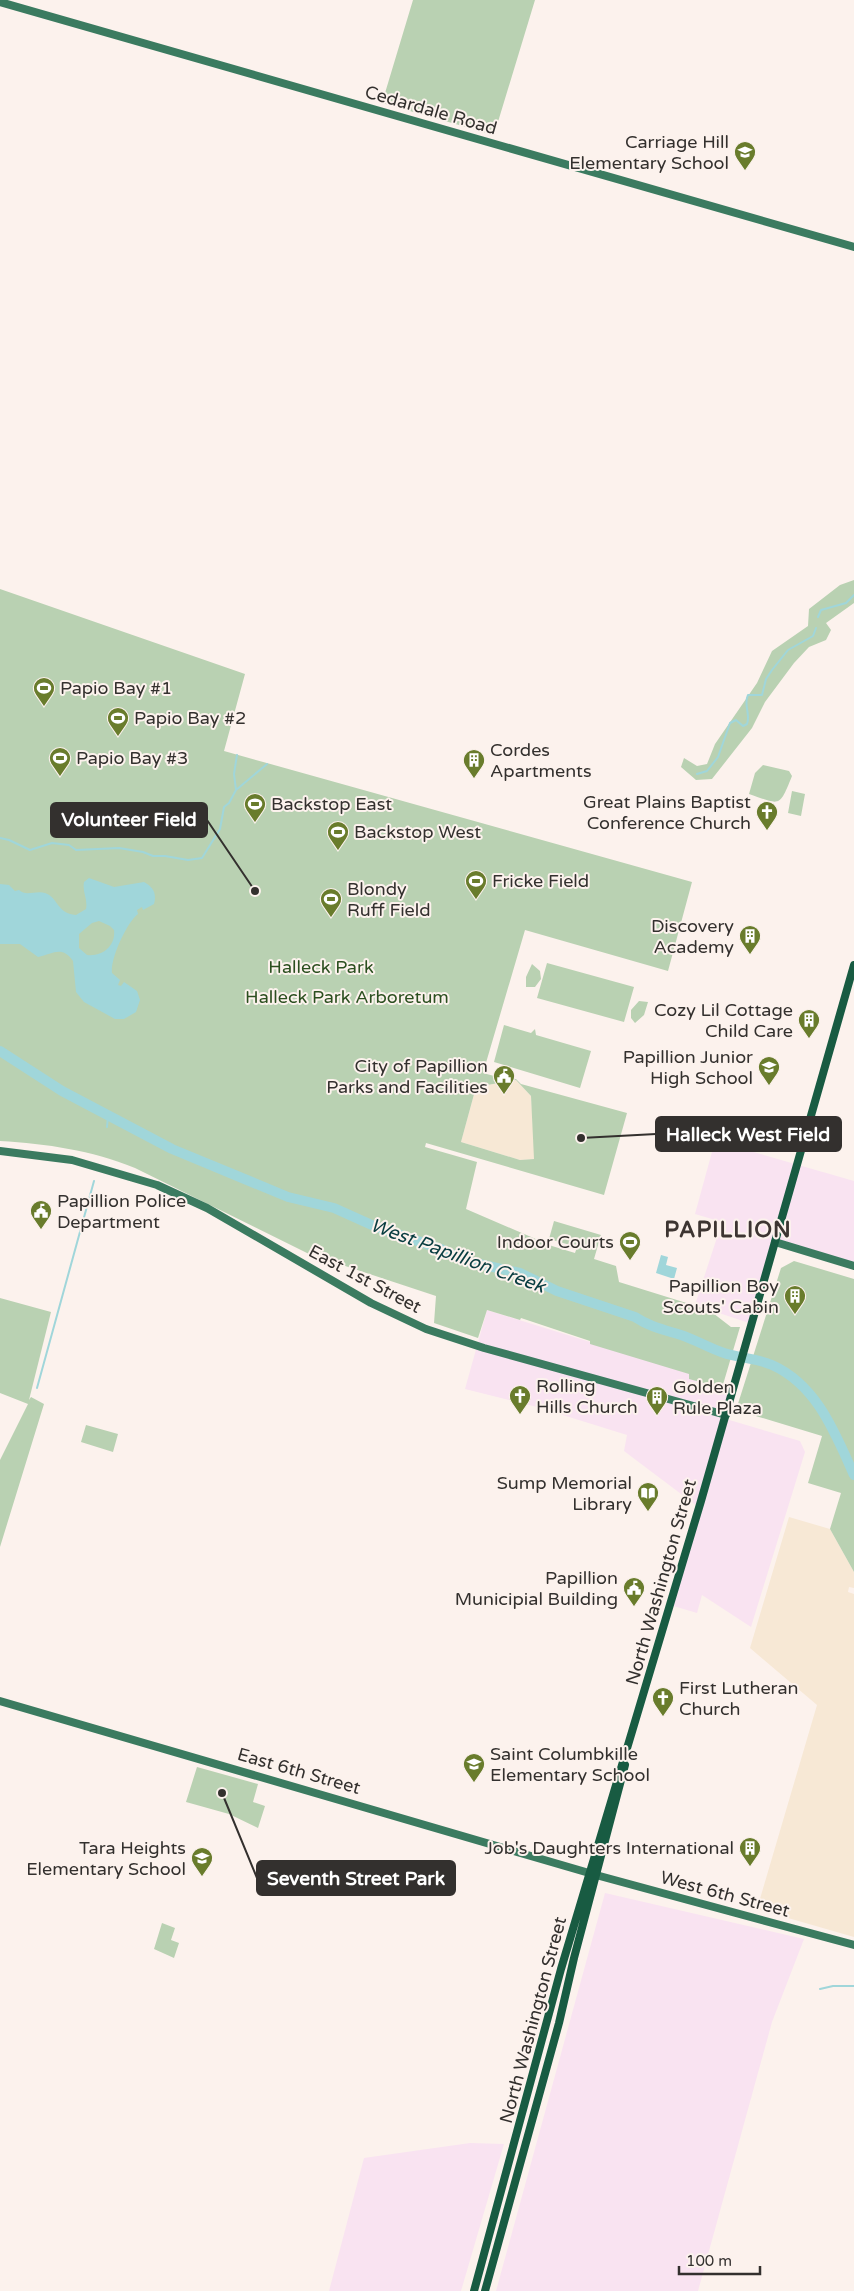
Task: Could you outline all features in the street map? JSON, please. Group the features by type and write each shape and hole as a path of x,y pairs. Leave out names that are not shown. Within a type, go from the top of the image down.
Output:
{"main road":[{"name":"Cedardale Road","path":"0,2 854,248"},
{"name":"North Washington Street","path":"474,2291 592,1874 618,1774 625,1758 726,1415 854,966"},
{"name":"East 1st Street","path":"0,1151 72,1160 157,1185 207,1208 370,1303 426,1329 726,1415"},
{"path":"775,1242 854,1266"},
{"name":"East 6th Street","path":"0,1701 592,1874"},
{"name":"North Washington Street","path":"485,2291 559,2023 592,1874"},
{"name":"West 6th Street","path":"592,1874 854,1945"}],"shaded area":[{"name":"City of Papillion Parks and Facilities","path":"516,1080 531,1096 535,1159 520,1160 461,1142 476,1087"},
{"path":"715,1141 854,1181 854,1268 772,1244 749,1323 695,1305 722,1222 695,1214"},
{"path":"487,1310 735,1387 726,1419 800,1441 805,1452 751,1627 702,1595 697,1613 670,1605 701,1509 624,1451 627,1435 537,1407 465,1389"},
{"path":"789,1517 830,1529 854,1572 854,1588 849,1587 848,1592 854,1594 854,1937 757,1909 817,1705 750,1648"},
{"path":"605,1893 804,1939 772,2022 698,2291 496,2291"},
{"path":"470,2143 504,2144 461,2291 329,2291 364,2158"}],"green space":[{"path":"413,0 535,0 494,135 382,103"},
{"path":"854,580 854,603 826,623 831,630 826,640 809,647 794,663 765,702 752,728 712,779 696,780 681,767 684,758 697,766 707,764 715,744 757,683 772,651 808,626 809,609 840,585"},
{"name":"Halleck Park","path":"0,589 245,674 224,751 692,882 668,971 525,930 483,1073 509,1080 516,1079 521,1084 627,1113 604,1195 426,1143 425,1147 477,1162 466,1209 552,1246 575,1253 577,1247 549,1239 554,1221 601,1235 594,1259 616,1266 619,1282 709,1310 731,1327 740,1327 722,1388 689,1379 689,1374 590,1344 590,1341 521,1318 520,1320 487,1310 478,1338 434,1323 436,1296 309,1254 135,1168 85,1152 35,1144 0,1141","holes":["516,1080 531,1096 534,1159 520,1160 461,1142 476,1087"]},
{"path":"763,765 789,771 792,776 784,794 778,801 773,802 749,794 755,773"},
{"path":"792,791 805,794 801,816 788,813"},
{"path":"547,963 634,987 624,1022 537,998"},
{"path":"532,964 540,971 541,979 535,987 526,987 526,977"},
{"path":"639,1001 648,1002 644,1015 635,1023 631,1018 631,1010"},
{"path":"504,1025 531,1033 535,1029 536,1035 591,1051 580,1088 494,1062"},
{"path":"794,1261 854,1279 854,1572 830,1529 841,1493 808,1483 822,1436 736,1410 781,1268"},
{"path":"0,1298 51,1312 29,1400 31,1397 44,1404 0,1547 0,1460 28,1404 0,1393"},
{"path":"86,1425 118,1434 113,1452 81,1442"},
{"path":"197,1767 258,1784 253,1802 265,1806 258,1828 229,1814 186,1802"},
{"path":"162,1923 175,1928 171,1940 179,1943 174,1958 154,1949"}],"water":[{"path":"89,878 114,887 144,882 152,888 155,894 154,904 143,910 142,907 137,910 138,914 124,932 116,950 112,973 120,980 118,985 121,986 124,982 137,991 140,1000 136,1012 124,1019 115,1019 84,1002 76,992 73,961 65,953 57,952 38,957 20,944 0,944 0,884 9,885 15,891 19,890 25,893 38,892 50,895 61,908 70,914 76,915 86,909 84,882","holes":["99,921 114,930 113,941 103,952 87,955 79,948 79,934 92,923"]},
{"path":"661,1255 668,1257 666,1265 677,1268 674,1279 656,1273"}],"waterway":[{"path":"818,617 821,610 846,603 854,595"},
{"path":"697,774 707,771 718,757 730,723 736,720 743,726 747,724 746,702 748,695 762,695 766,679 788,650 813,636 816,628"},
{"path":"236,790 234,774 237,755"},
{"path":"0,838 30,850 52,843 69,845 76,850 119,848 143,852 153,856 188,860 202,858 220,829 224,807 229,803 236,790 267,764"},
{"name":"West Papillion Creek","path":"0,1051 62,1091 172,1149 288,1197 334,1208 374,1226 441,1249 466,1261 520,1273 557,1291 635,1317 652,1326 687,1337 718,1351 772,1365 788,1374 813,1398 832,1427 854,1475"},
{"path":"107,1127 108,1116"},
{"path":"37,1388 94,1181"},
{"path":"820,1989 833,1986 854,1986"}],"place":[{"name":"Carriage Hill Elementary School","path":"745,171"},
{"name":"Papio Bay #1","path":"44,707"},
{"name":"Papio Bay #2","path":"118,737"},
{"name":"Papio Bay #3","path":"60,777"},
{"name":"Cordes Apartments","path":"474,779"},
{"name":"Backstop East","path":"255,823"},
{"name":"Great Plains Baptist Conference Church","path":"767,831"},
{"name":"Backstop West","path":"338,851"},
{"name":"Volunteer Field","path":"255,891"},
{"name":"Fricke Field","path":"476,900"},
{"name":"Blondy Ruff Field","path":"331,918"},
{"name":"Discovery Academy","path":"750,955"},
{"name":"Cozy Lil Cottage Child Care","path":"809,1039"},
{"name":"Papillion Junior High School","path":"769,1086"},
{"name":"City of Papillion Parks and Facilities","path":"504,1095"},
{"name":"Halleck West Field","path":"581,1138"},
{"name":"Papillion Police Department","path":"41,1230"},
{"name":"Indoor Courts","path":"630,1261"},
{"name":"Papillion Boy Scouts' Cabin","path":"795,1315"},
{"name":"Rolling Hills Church","path":"520,1415"},
{"name":"Golden Rule Plaza","path":"657,1416"},
{"name":"Sump Memorial Library","path":"648,1512"},
{"name":"Papillion Municipial Building","path":"634,1607"},
{"name":"First Lutheran Church","path":"663,1717"},
{"name":"Saint Columbkille Elementary School","path":"474,1783"},
{"name":"Seventh Street Park","path":"222,1793"},
{"name":"Job's Daughters International","path":"750,1867"},
{"name":"Tara Heights Elementary School","path":"202,1877"}],"district":[{"name":"PAPILLION","path":"728,1229"}],"park label":[{"name":"Halleck Park Arboretum","path":"347,997"}]}
